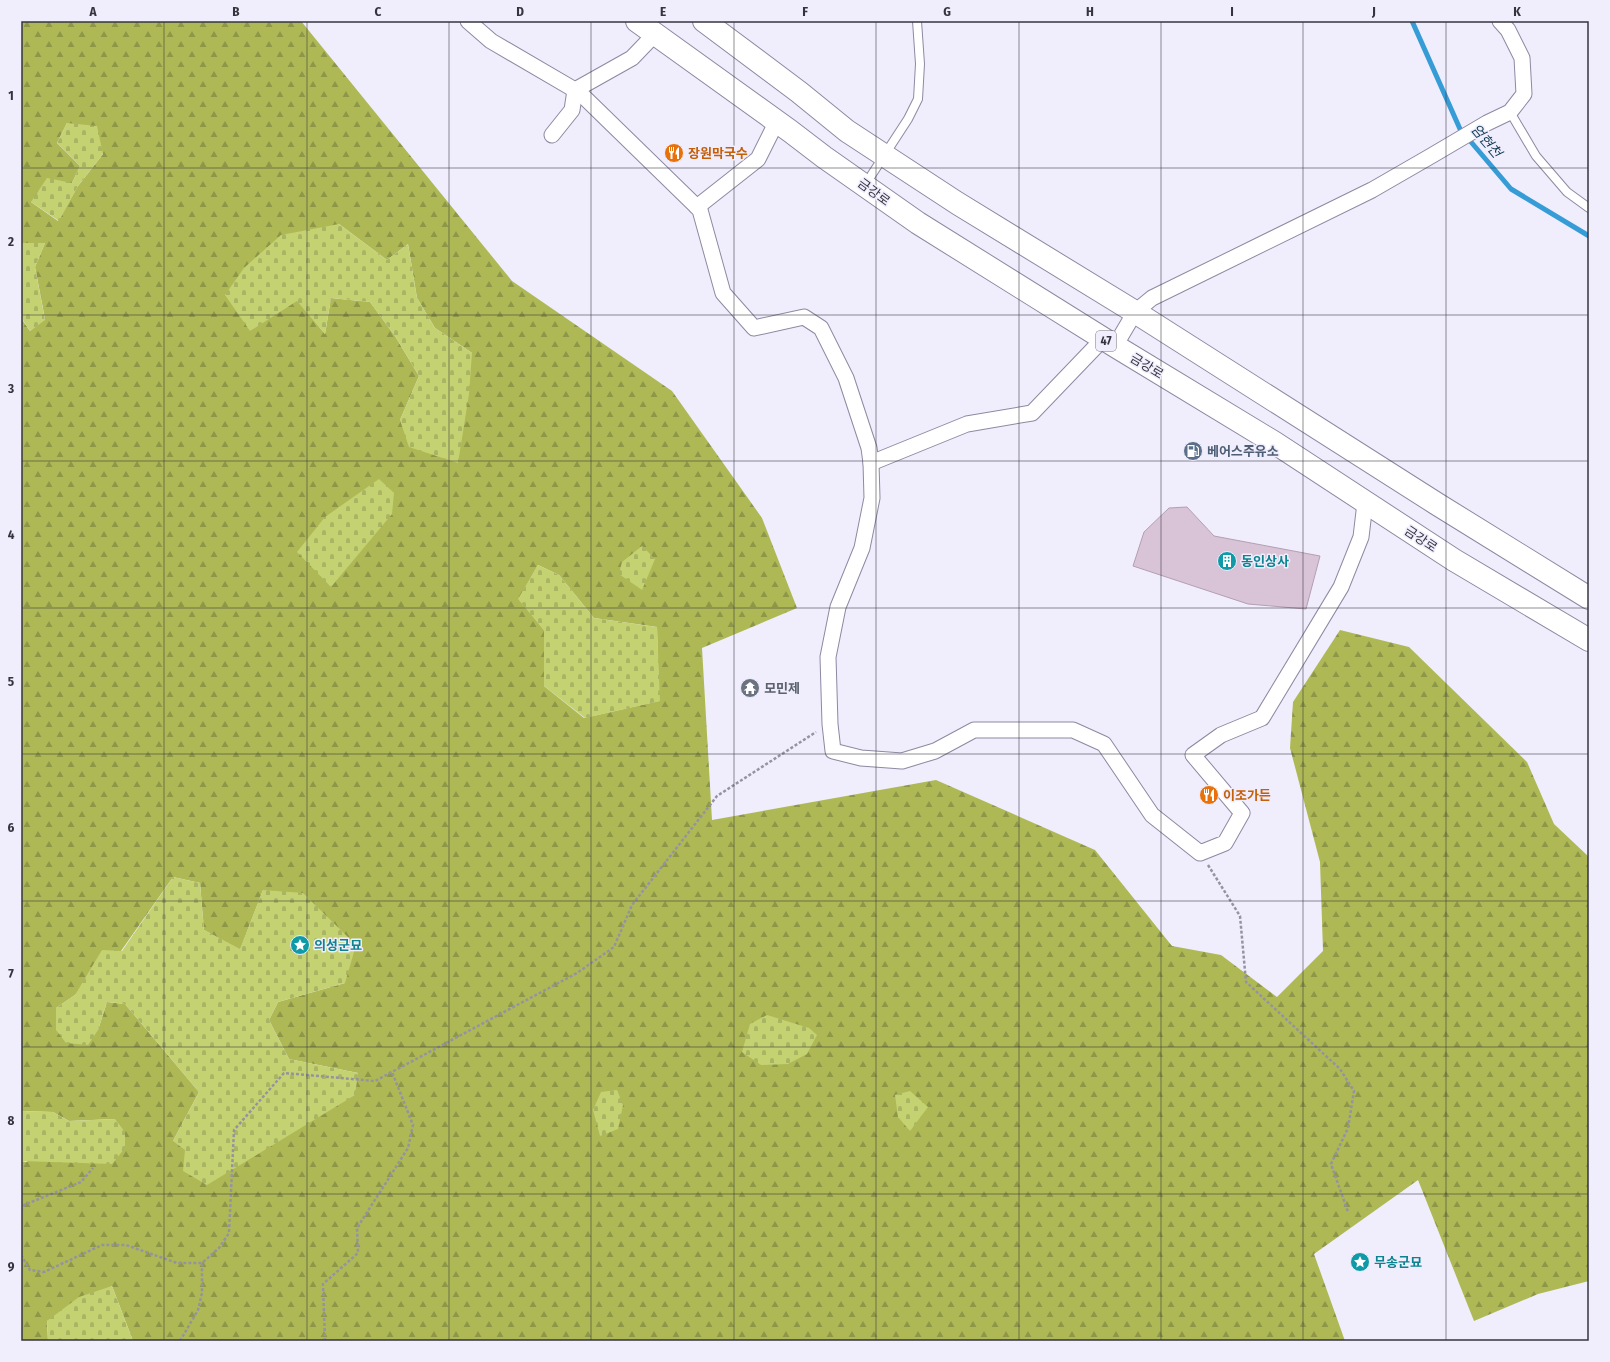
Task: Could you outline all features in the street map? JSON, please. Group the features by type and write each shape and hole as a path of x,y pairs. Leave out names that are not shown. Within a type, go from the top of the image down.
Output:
{"main road":[{"name":"금강로","path":"637,21 777,121 864,186 918,223 1109,343 1275,443 1454,560 1589,640"},
{"path":"704,21 800,92 847,131 956,203 1135,312 1437,504 1589,598"}],"street":[{"path":"468,21 491,41 575,90 700,210 723,294 754,328 804,317 821,328 846,378 869,448 872,498 862,548 838,607 828,657 830,724 833,751 861,758 902,761 935,751 974,730 1073,730 1104,744 1152,815 1200,853 1225,843 1242,813 1193,755 1221,735 1262,718 1341,587 1361,537 1365,503"},
{"path":"871,463 967,424 1032,413 1109,343 1135,312 1152,298 1372,190 1487,123 1510,112 1524,94 1522,58 1508,30 1500,21"},
{"path":"575,90 632,58 655,34"},
{"path":"552,135 572,110 575,90"},
{"path":"697,207 758,159 777,121"}],"lane":[{"path":"864,186 908,119 918,99 920,64 917,21"},
{"path":"1510,112 1536,156 1567,192 1589,208"}],"path":[{"path":"21,1255 30,1270 44,1272 102,1245 126,1246 177,1263 202,1263 219,1248 229,1233 234,1130 284,1073 375,1081 577,973 614,947 632,905 717,796 830,724"},
{"path":"1200,853 1240,916 1246,982 1340,1068 1354,1091 1348,1128 1331,1164 1348,1212"},
{"path":"325,1341 323,1284 358,1253 357,1228 408,1148 413,1124 392,1072"},
{"path":"21,1211 24,1205 81,1182 93,1168"},
{"path":"180,1341 198,1310 202,1293 202,1263"}],"green space":[{"path":"21,21 301,21 512,281 672,391 762,518 797,608 702,648 712,820 936,780 1095,850 1172,946 1221,955 1277,997 1323,951 1320,862 1290,748 1293,702 1340,630 1409,647 1527,762 1554,824 1589,857 1589,1281 1538,1294 1474,1321 1418,1180 1314,1254 1345,1341 133,1341 112,1286 47,1321 48,1341 21,1341 21,1161 26,1162 115,1119 69,1121 53,1112 21,1111 21,318 30,331 45,319 35,267 45,243 21,243","holes":["67,123 103,154 78,186 58,221 31,202 72,183 80,166 57,143","339,224 387,260 408,244 417,298 435,328 472,353 400,420 419,376 395,336 370,302 331,298 325,334 298,301","538,565 559,575 594,618 657,627 659,701 584,718 544,686 544,630 519,599","173,877 200,883 204,930 240,950 263,890 345,983 278,1002 269,1020 289,1059 358,1073 173,1141 199,1092 125,1004 107,1002 98,1030 56,1008 75,995 121,951"]},
{"path":"67,123 97,126 103,154 78,186 59,221 31,202 47,178 72,183 80,166 57,143"},
{"path":"339,224 387,260 408,244 417,298 435,328 472,353 469,394 458,463 409,447 400,420 419,376 395,336 370,302 331,298 325,334 297,301 250,331 225,295 244,268 281,235"},
{"path":"21,243 45,243 35,267 45,320 30,331 21,317"},
{"path":"379,479 394,493 392,514 331,587 297,552 325,517"},
{"path":"642,546 655,559 642,590 619,574 622,562"},
{"path":"538,565 559,575 594,618 657,627 660,701 585,718 544,686 544,630 518,599"},
{"path":"173,877 200,883 204,930 240,949 263,890 303,893 356,945 345,983 278,1002 269,1020 289,1059 358,1073 355,1095 207,1185 183,1171 185,1150 173,1141 199,1092 125,1004 107,1002 98,1030 88,1045 66,1043 56,1030 56,1008 75,995 102,950 122,951"},
{"path":"767,1015 809,1028 817,1035 807,1054 788,1064 761,1065 742,1052 750,1024"},
{"path":"617,1090 623,1105 618,1129 600,1136 593,1110 601,1092"},
{"path":"910,1091 928,1107 910,1131 898,1117 895,1095"},
{"path":"21,1111 53,1112 69,1121 115,1119 125,1132 125,1148 112,1164 21,1161"},
{"path":"112,1286 133,1341 48,1341 47,1321 79,1297"}],"building":[{"name":"동인상사","path":"1187,507 1214,536 1320,556 1306,609 1248,604 1133,566 1144,532 1169,508"}],"waterway":[{"name":"엄현천","path":"1412,21 1460,129 1511,189 1589,236"}],"place":[{"name":"장원막국수","path":"674,153"},
{"name":"베어스주유소","path":"1193,451"},
{"name":"동인상사","path":"1227,561"},
{"name":"모민제","path":"750,688"},
{"name":"이조가든","path":"1209,795"},
{"name":"의성군묘","path":"300,945"},
{"name":"무송군묘","path":"1360,1262"}]}
